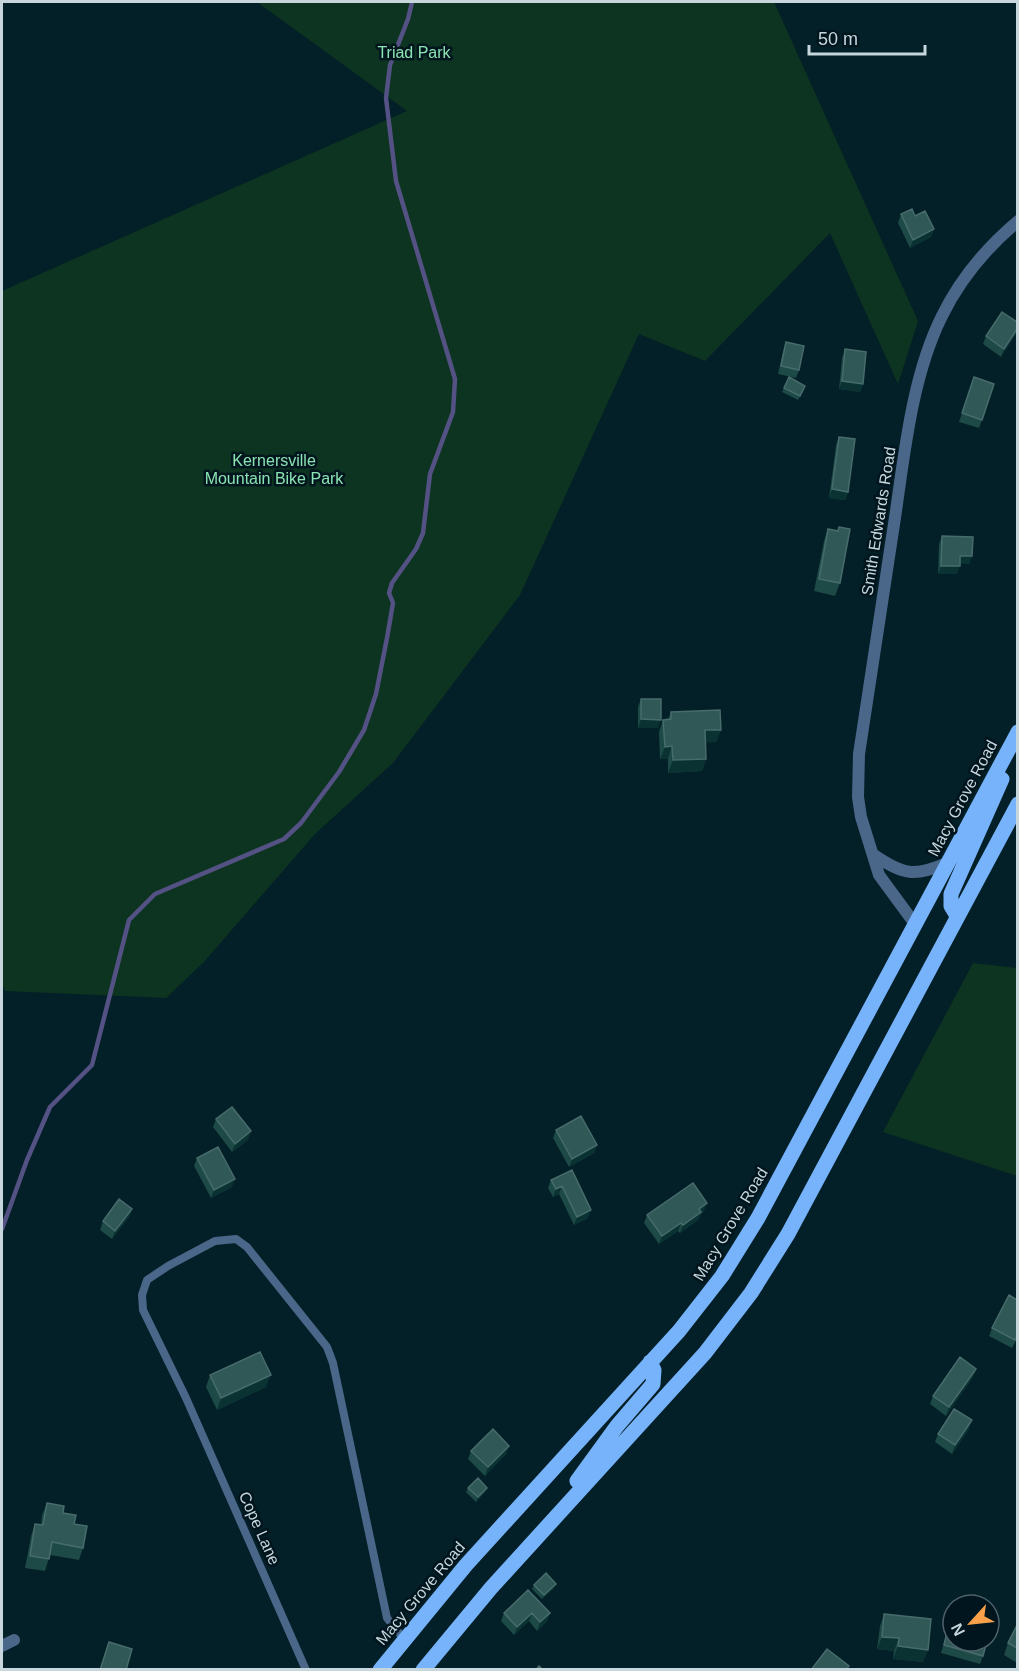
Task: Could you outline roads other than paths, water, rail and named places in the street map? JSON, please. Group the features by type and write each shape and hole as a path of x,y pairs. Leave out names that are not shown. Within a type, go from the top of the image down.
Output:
{"main road":[{"name":"Macy Grove Road","path":"380,1670 466,1565 701,1304 741,1248 1017,732"},
{"path":"957,916 950,900 953,887 966,863 1017,743"},
{"path":"423,1670 468,1614 705,1353 751,1293 788,1234 1017,804"},
{"path":"533,1542 617,1426 653,1384 654,1370 650,1362"}],"street":[{"name":"Smith Edwards Road","path":"915,924 879,875 861,818 858,797 859,754 901,476 915,400 930,344 953,294 967,273 1017,221"},
{"path":"874,855 890,866 910,873 932,870 947,863"},
{"path":"2,1646 14,1640"}],"lane":[{"name":"Cope Lane","path":"306,1670 186,1398 143,1310 142,1295 147,1280 215,1241 236,1239 247,1247 327,1347 333,1363 387,1618 404,1639"}],"waterway":[{"path":"2,1229 27,1160 50,1107 92,1065 129,920 155,894 284,839 301,823 339,772 364,730 376,694 387,638 393,603 389,593 392,583 416,549 423,533 430,474 453,412 455,379 396,181 386,98 390,65 408,19 412,2"}],"park label":[{"name":"Triad Park","path":"414,52"},
{"name":"Kernersville Mountain Bike Park","path":"274,469"}]}
